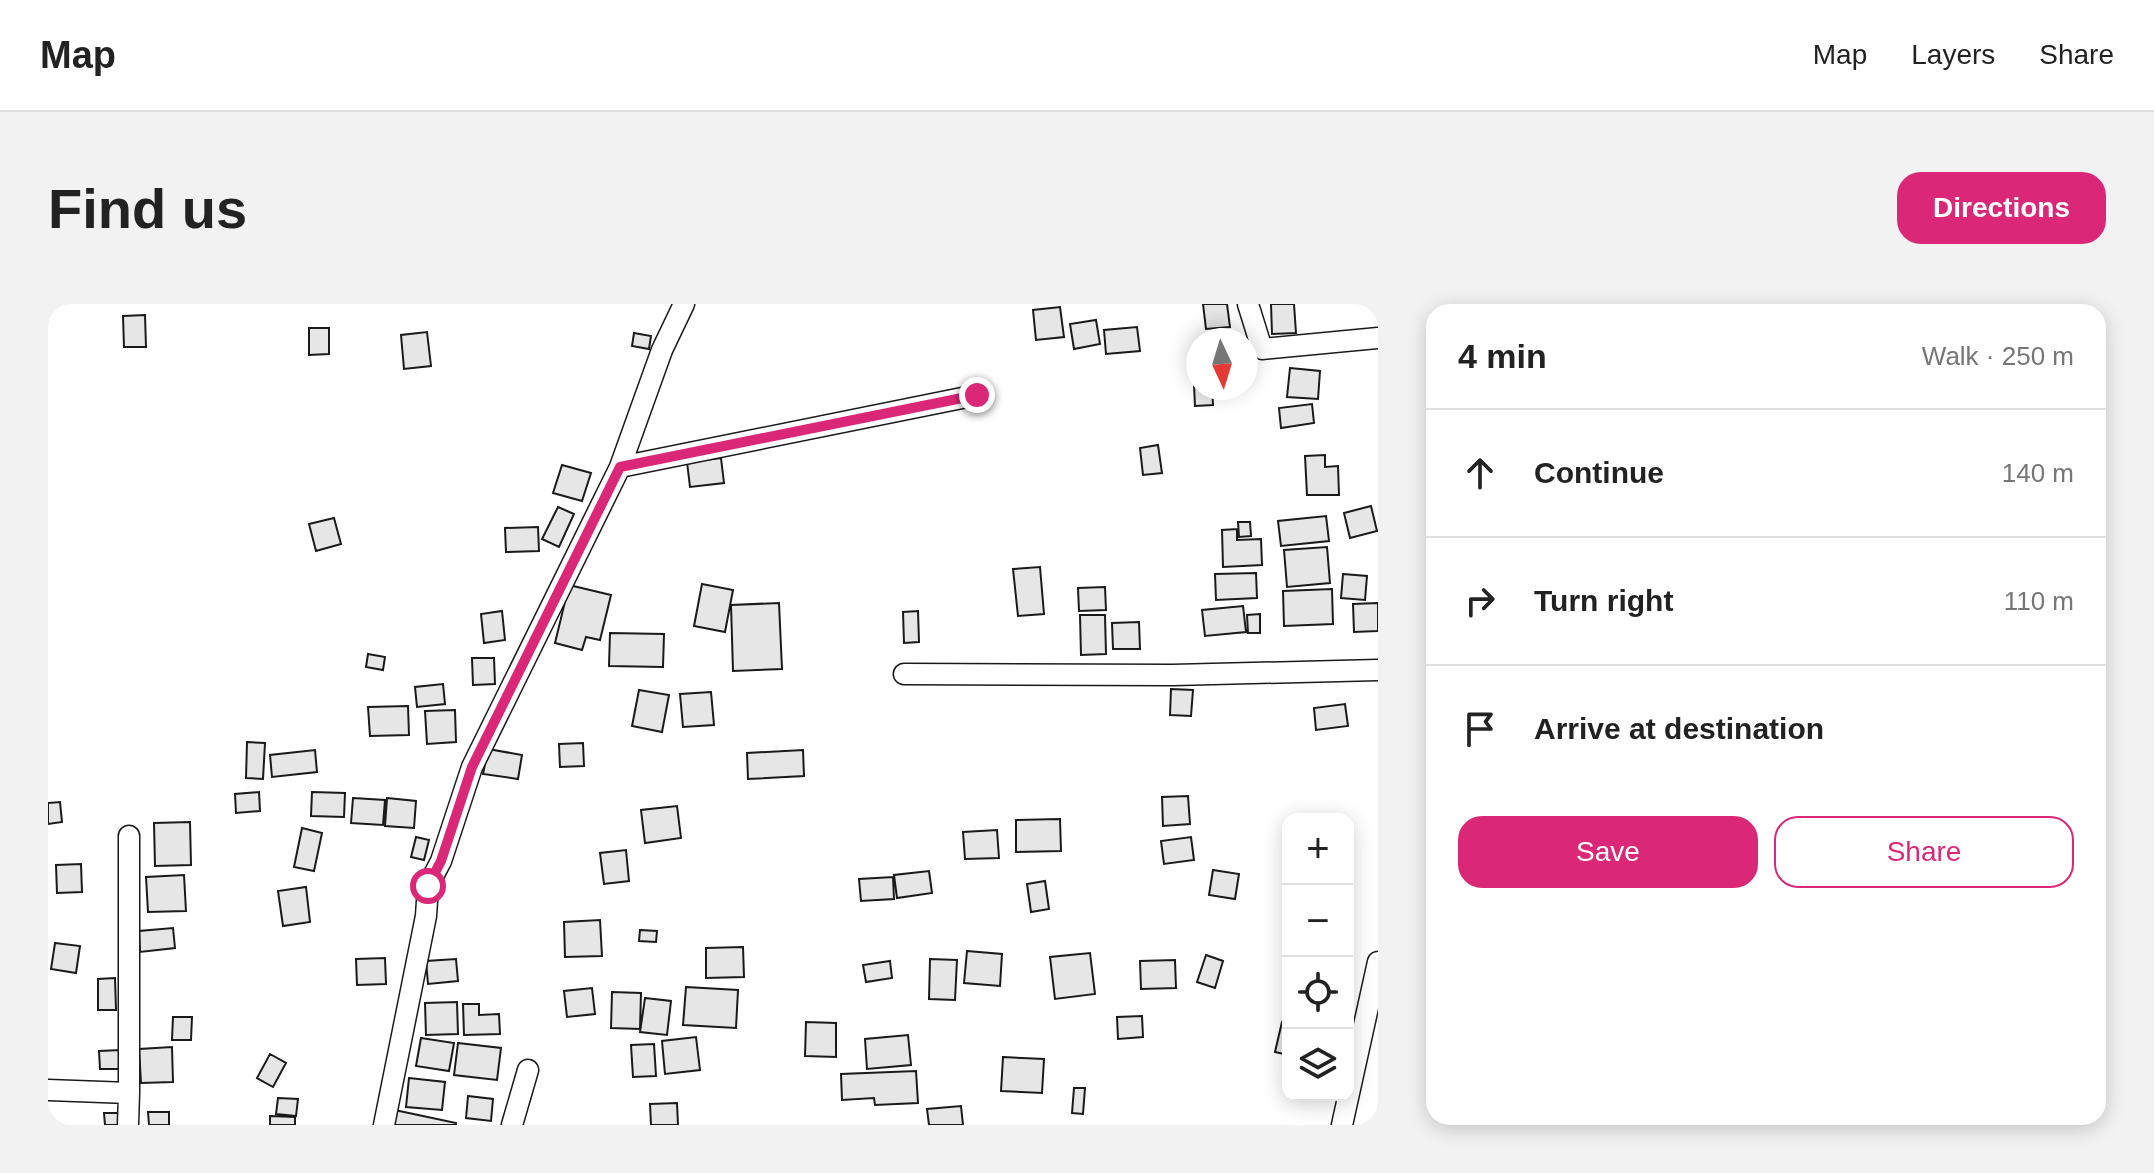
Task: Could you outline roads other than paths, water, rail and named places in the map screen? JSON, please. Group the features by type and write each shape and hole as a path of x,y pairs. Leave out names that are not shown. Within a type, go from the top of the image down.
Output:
{"street":[{"path":"384,1125 426,916 428,886 441,861 472,767 620,467 662,350 684,304"},
{"path":"1248,304 1262,349 1378,338"},
{"path":"620,467 977,395"},
{"path":"904,674 1173,675 1378,670"},
{"path":"128,1125 129,836"},
{"path":"1342,1125 1378,962"},
{"path":"512,1125 528,1070"},
{"path":"48,1090 129,1093"}]}
